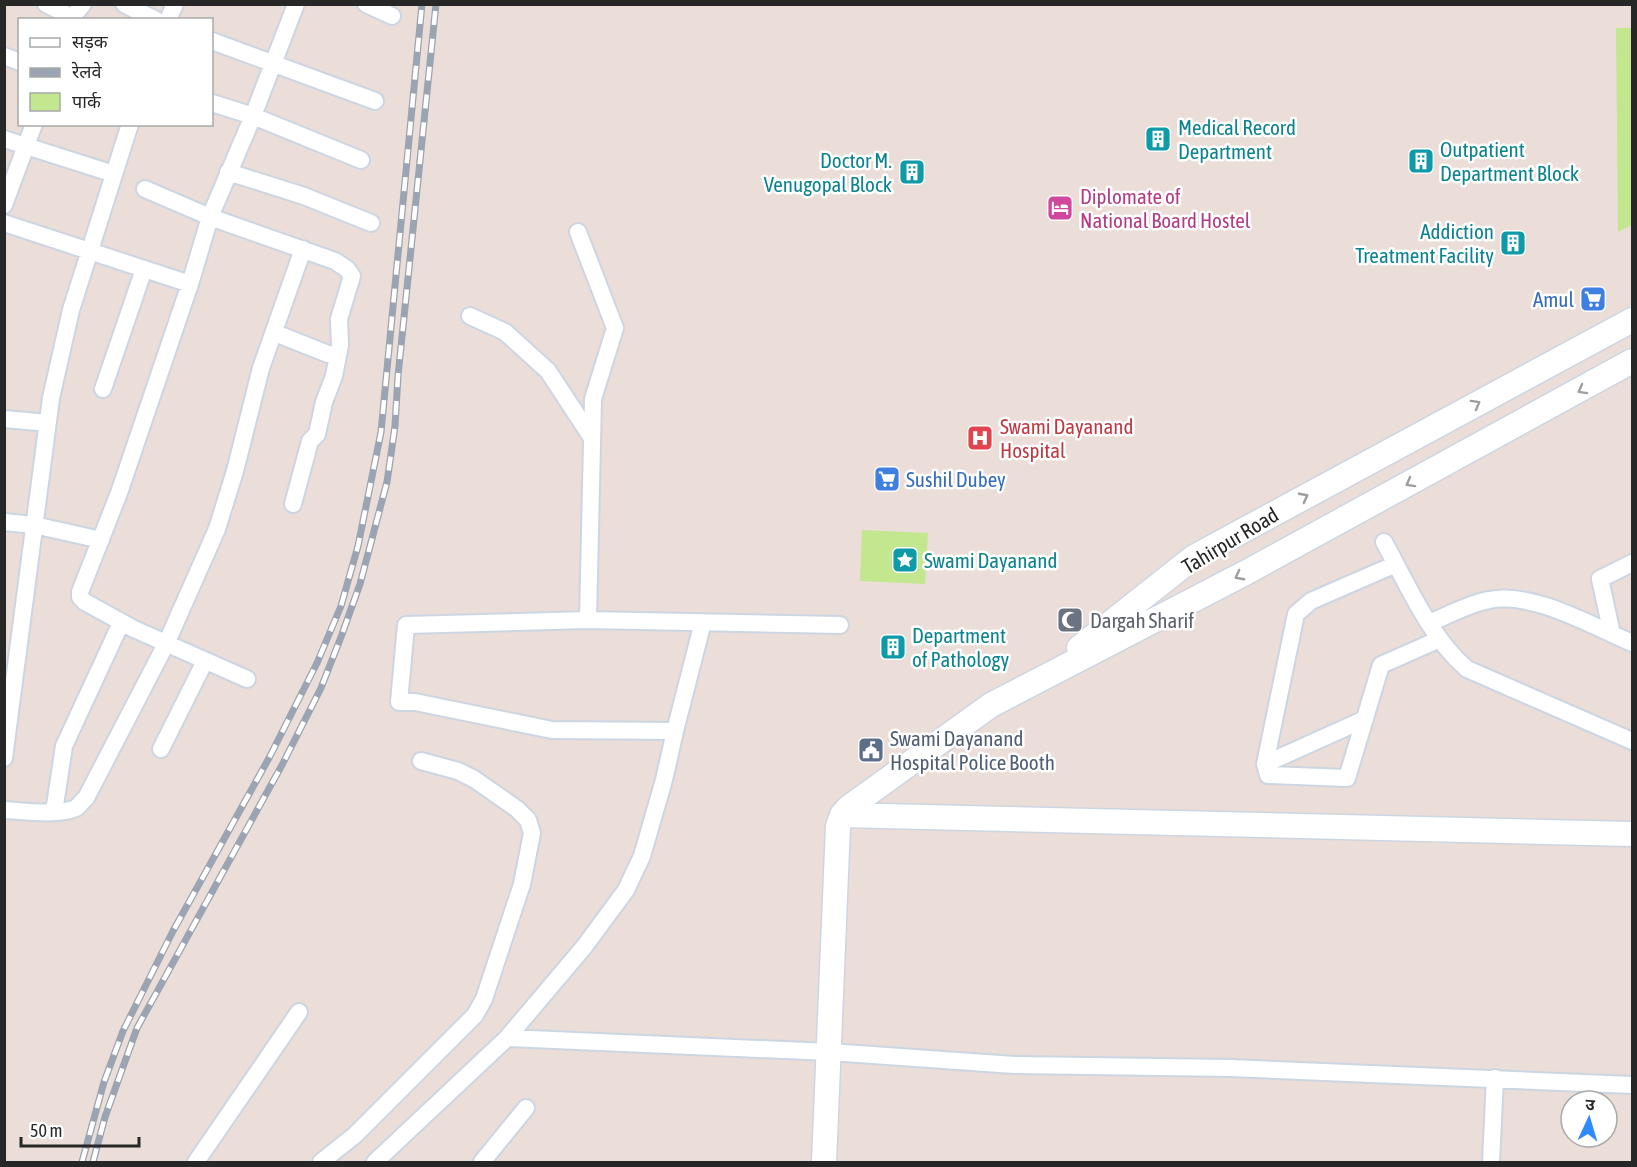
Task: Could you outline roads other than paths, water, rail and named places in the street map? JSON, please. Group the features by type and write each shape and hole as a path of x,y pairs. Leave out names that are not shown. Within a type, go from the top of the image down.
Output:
{"main road":[{"name":"Tahirpur Road","path":"1032,685 1194,557 1631,324"},
{"name":"Tahirpur Road","path":"1032,685 1171,612 1632,361"},
{"path":"1157,587 1171,612"},
{"path":"824,1162 838,826 842,815 866,795 992,705 1032,685"},
{"path":"842,815 1632,834"}],"street":[{"path":"46,4 70,18 83,4"},
{"path":"124,4 152,18"},
{"path":"169,18 175,4"},
{"path":"247,679 121,623 85,602 80,597 80,592 119,493 190,284 210,217 296,4"},
{"path":"366,4 392,16"},
{"path":"213,41 375,101"},
{"path":"213,103 252,116 361,160"},
{"path":"4,205 33,126"},
{"path":"4,758 11,659 34,525 51,398 63,343 89,251 128,126"},
{"path":"4,139 114,174"},
{"path":"228,172 304,196 371,223"},
{"path":"145,189 210,217 335,261 348,269 352,276 339,319 340,345 333,376 317,434 310,441 293,504"},
{"path":"4,223 190,284"},
{"path":"578,232 615,328 593,399 588,620"},
{"path":"4,810 54,812 78,807 86,798 166,644 217,529 235,471 261,368 303,249"},
{"path":"103,389 144,269"},
{"path":"470,316 505,332 548,371 592,438"},
{"path":"275,333 328,354"},
{"path":"4,419 48,423"},
{"path":"4,522 34,525 100,540"},
{"path":"1384,542 1429,623 1450,655 1467,669 1632,741"},
{"path":"1612,634 1600,579 1632,563"},
{"path":"1396,564 1311,601 1296,614 1265,764 1268,774 1347,778 1381,665 1440,639"},
{"path":"1429,623 1488,600 1506,599 1530,602 1632,643"},
{"path":"675,731 552,730 415,702 399,702 406,625 588,620 840,625"},
{"path":"375,1162 507,1038 584,947 626,890 645,845 664,780 704,622"},
{"path":"54,812 64,746 121,623"},
{"path":"161,749 205,661"},
{"path":"1265,764 1365,719"},
{"path":"321,1162 355,1135 475,1015 484,999 527,862 532,833 528,820 522,814 474,779 458,771 421,761"},
{"path":"196,1162 299,1012"},
{"path":"507,1038 830,1052 1014,1065 1231,1068 1632,1085"},
{"path":"1491,1162 1495,1078"},
{"path":"482,1162 526,1108"}],"railway":[{"path":"82,1162 104,1082 123,1031 173,931 269,758 317,663 341,606 358,546 381,432 422,4"},
{"path":"93,1162 105,1117 137,1028 282,765 321,688 360,584 387,482 395,426 398,376 436,4"}],"place":[{"name":"Medical Record Department","path":"1158,139"},
{"name":"Outpatient Department Block","path":"1421,161"},
{"name":"Doctor M. Venugopal Block","path":"912,172"},
{"name":"Diplomate of National Board Hostel","path":"1060,208"},
{"name":"Addiction Treatment Facility","path":"1513,243"},
{"name":"Amul","path":"1593,299"},
{"name":"Swami Dayanand Hospital","path":"980,438"},
{"name":"Sushil Dubey","path":"887,479"},
{"name":"Swami Dayanand","path":"905,560"},
{"name":"Dargah Sharif","path":"1070,620"},
{"name":"Department of Pathology","path":"893,647"},
{"name":"Swami Dayanand Hospital Police Booth","path":"871,750"}]}
